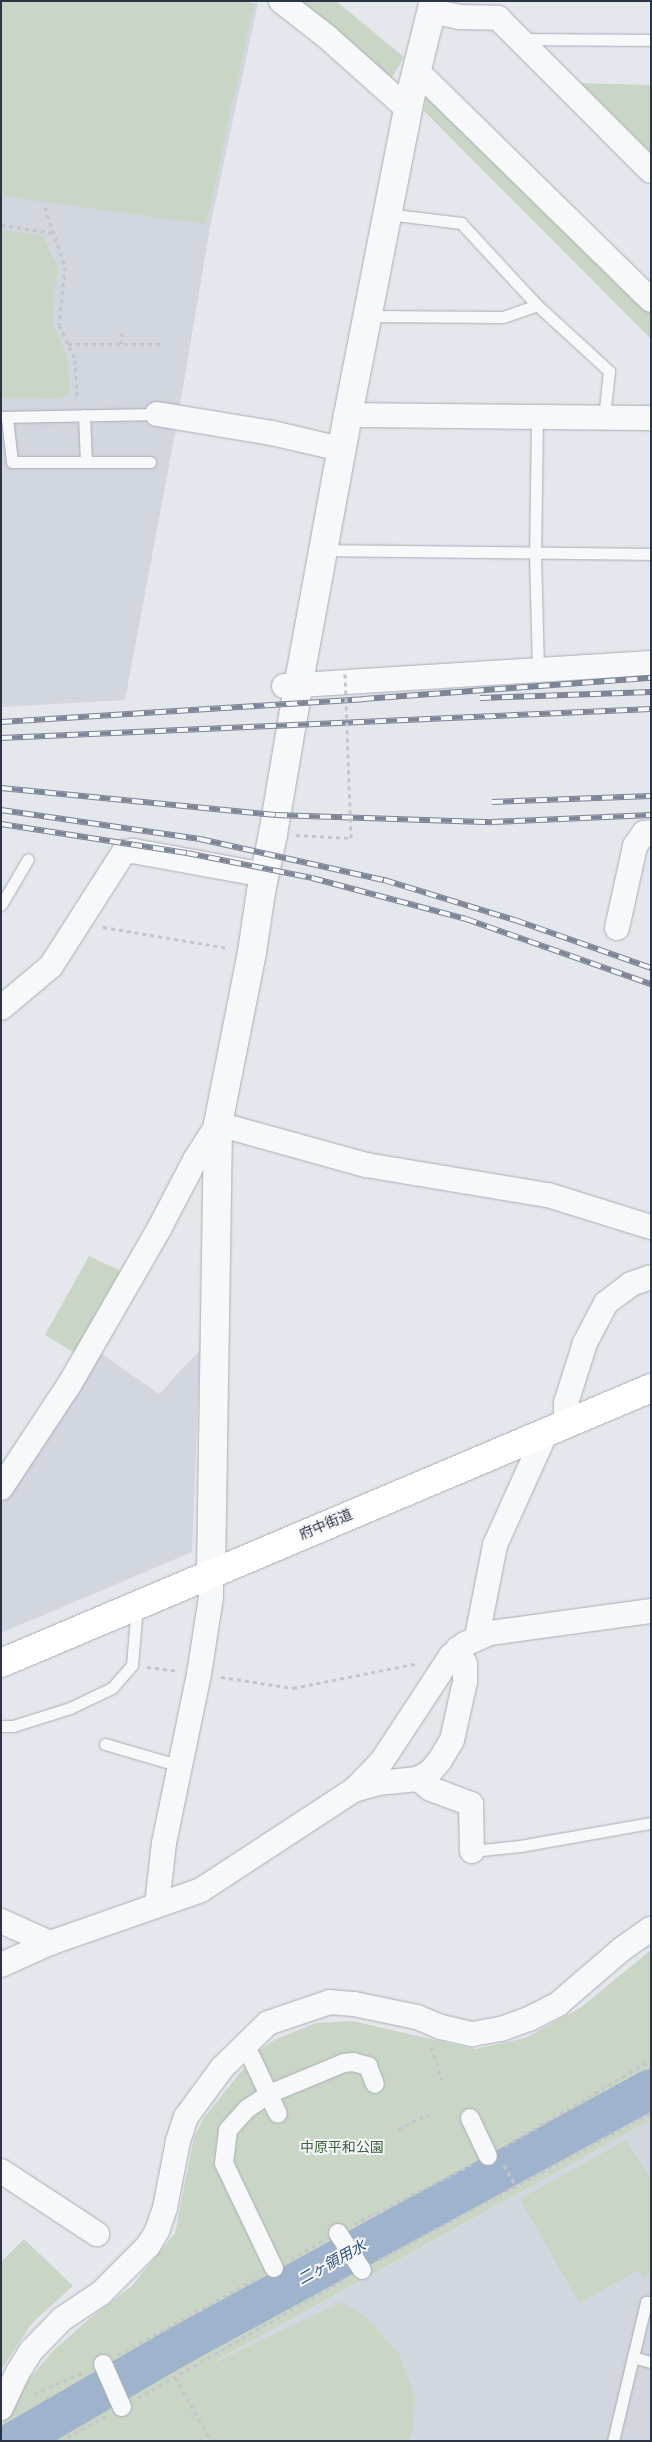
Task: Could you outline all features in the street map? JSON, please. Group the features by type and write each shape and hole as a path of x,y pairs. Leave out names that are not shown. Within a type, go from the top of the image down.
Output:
{"highway":[{"name":"府中街道","path":"1,1663 651,1388"}],"street":[{"path":"281,1 326,36 408,109"},
{"path":"157,1906 164,1843 199,1674 211,1597 218,1124 252,952 265,875 291,686 322,550 408,109 432,6 459,17 498,18 651,171"},
{"path":"417,71 651,300"},
{"path":"157,414 272,433 341,449"},
{"path":"348,415 651,418"},
{"path":"291,686 651,663"},
{"path":"617,928 635,846 644,833 651,832"},
{"path":"6,998 51,966 124,852 133,851 265,875"},
{"path":"218,1124 366,1165 548,1195 651,1228"},
{"path":"1,1488 69,1385 159,1229 194,1160 218,1124"},
{"path":"1,1965 50,1943 201,1890 354,1790 382,1761 462,1648 495,1545 556,1428 566,1403 584,1343 606,1303 631,1284 651,1277"},
{"path":"462,1648 497,1632 651,1611"},
{"path":"354,1790 378,1783 418,1779 430,1772 440,1760 452,1740 465,1682 465,1664 462,1648"},
{"path":"418,1779 431,1789 470,1804 472,1851"},
{"path":"1,1921 50,1943"},
{"path":"1,2408 18,2372 32,2350 62,2319 101,2293 148,2246 158,2231 165,2208 178,2141 186,2118 222,2068 268,2023 330,2002 354,2004 417,2017 441,2027 472,2034 501,2029 529,2019 558,2004 622,1949 651,1928"},
{"path":"245,2044 278,2114"},
{"path":"274,2268 224,2163 223,2152 228,2130 246,2109 269,2094 344,2063 353,2062 368,2066 375,2084"},
{"path":"470,2118 494,2157"},
{"path":"1,2171 97,2234"},
{"path":"338,2232 362,2270"},
{"path":"103,2364 122,2407"}],"lane":[{"path":"519,39 651,40"},
{"path":"387,214 461,223 537,305 610,371 604,417"},
{"path":"367,316 503,317 537,305"},
{"path":"150,462 12,462 4,417 157,414"},
{"path":"81,416 86,462"},
{"path":"537,417 535,554 538,671"},
{"path":"322,550 651,554"},
{"path":"1,905 28,859"},
{"path":"1,1726 29,1721 91,1700 112,1688 132,1665 137,1605"},
{"path":"105,1744 180,1766"},
{"path":"472,1851 520,1846 651,1823"},
{"path":"613,2441 646,2302 651,2302"},
{"path":"633,2357 651,2362"}],"path":[{"path":"45,208 65,267 59,325 75,360 81,416"},
{"path":"1,225 53,233"},
{"path":"121,344 122,332"},
{"path":"68,344 163,344"},
{"path":"295,835 351,838 345,674"},
{"path":"80,923 252,952"},
{"path":"132,1665 293,1688 462,1648"},
{"path":"398,2129 429,2114"},
{"path":"494,2157 516,2187"},
{"path":"175,2377 211,2441"}],"shaded area":[{"path":"1,1 258,3 210,227 178,417 125,700 1,707"},
{"path":"200,1350 192,1552 1,1633 1,1503 98,1351 159,1394"},
{"path":"651,2120 651,2441 235,2441 197,2372"}],"green space":[{"path":"1,1 246,1 254,4 206,224 1,196"},
{"path":"298,1 336,1 404,57 390,81"},
{"path":"575,83 651,85 651,159"},
{"path":"428,87 651,308 651,339 424,111"},
{"path":"1,230 42,235 58,268 52,322 68,358 69,383 69,392 61,399 1,398"},
{"path":"89,1256 121,1271 75,1353 45,1335"},
{"name":"中原平和公園","path":"651,1950 651,2120 207,2366 342,2302 364,2316 399,2353 415,2397 413,2431 408,2441 1,2441 1,2426 29,2379 54,2350 89,2319 132,2286 175,2233 194,2137 203,2119 256,2053 274,2040 316,2023 352,2021 475,2049 525,2038 580,2008"},
{"path":"626,2140 651,2180 651,2273 643,2278 639,2270 579,2303 520,2199"},
{"path":"24,2239 73,2286 32,2323 1,2370 1,2262"}],"waterway":[{"name":"二ヶ領用水","path":"15,2441 179,2346 651,2089"}],"railway":[{"path":"1,722 363,699 651,678"},
{"path":"480,698 651,692"},
{"path":"1,738 651,709"},
{"path":"1,788 276,815 492,822 651,815"},
{"path":"492,802 651,796"},
{"path":"1,810 200,839 384,880 515,920 651,968"},
{"path":"1,824 187,853 312,878 466,919 651,984"}]}
